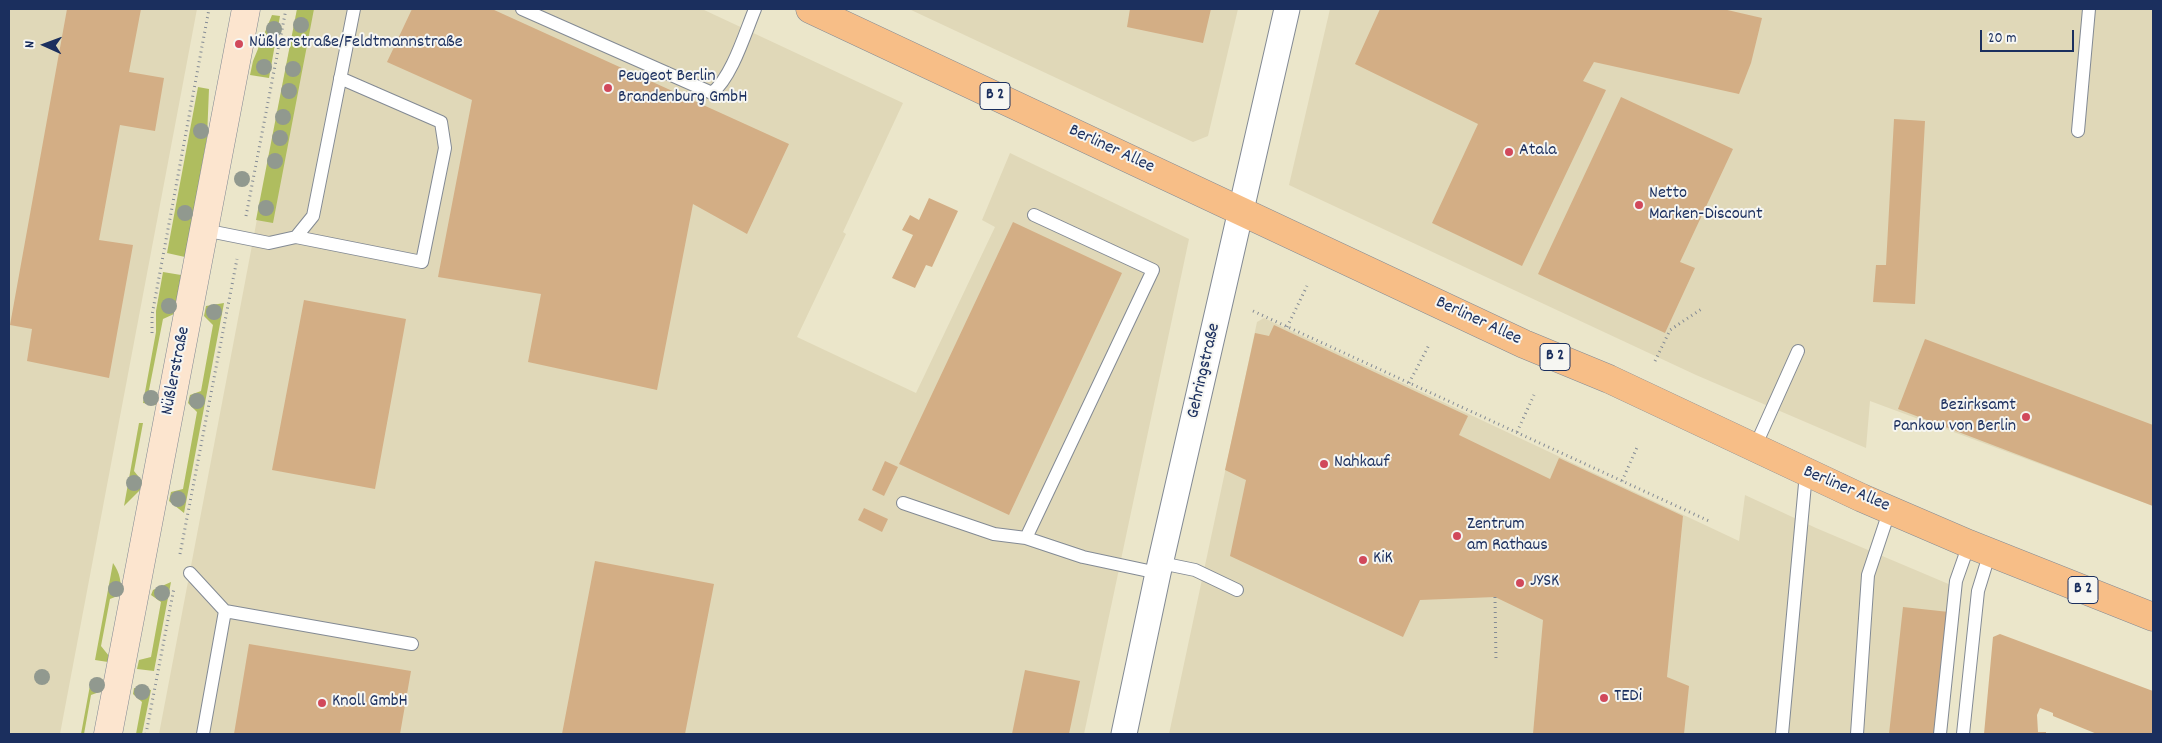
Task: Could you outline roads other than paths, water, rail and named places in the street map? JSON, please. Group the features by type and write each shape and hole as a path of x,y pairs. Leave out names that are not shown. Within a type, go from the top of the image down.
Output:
{"main road":[{"name":"Berliner Allee","path":"812,9 1524,344 1609,379 1806,473 1979,548 2153,617"}],"street":[{"name":"Nüßlerstraße","path":"108,734 246,9"},
{"name":"Gehringstraße","path":"1124,734 1287,9"}],"lane":[{"path":"296,237 313,216 354,9"},
{"path":"522,9 712,93 720,87 755,9"},
{"path":"2078,131 2089,9"},
{"path":"204,230 269,243 296,237 422,262 445,148 441,122 340,78"},
{"path":"1026,538 1153,270 1034,215"},
{"path":"1754,449 1798,351"},
{"path":"1782,734 1806,473"},
{"path":"903,503 994,534 1026,538 1083,557 1160,568 1196,570 1237,590"},
{"path":"1857,734 1868,576 1890,508"},
{"path":"1940,734 1956,581 1979,548"},
{"path":"1963,734 1978,591 1979,548"},
{"path":"190,573 225,611 412,644"},
{"path":"203,734 225,611"}],"place":[{"name":"Nüßlerstraße/Feldtmannstraße","path":"239,44"},
{"name":"Peugeot Berlin Brandenburg GmbH","path":"608,88"},
{"name":"Atala","path":"1509,152"},
{"name":"Netto Marken-Discount","path":"1639,205"},
{"name":"Bezirksamt Pankow von Berlin","path":"2026,417"},
{"name":"Nahkauf","path":"1324,464"},
{"name":"Zentrum am Rathaus","path":"1457,536"},
{"name":"KiK","path":"1363,560"},
{"name":"JYSK","path":"1520,583"},
{"name":"TEDi","path":"1604,698"},
{"name":"Knoll GmbH","path":"322,703"}]}
